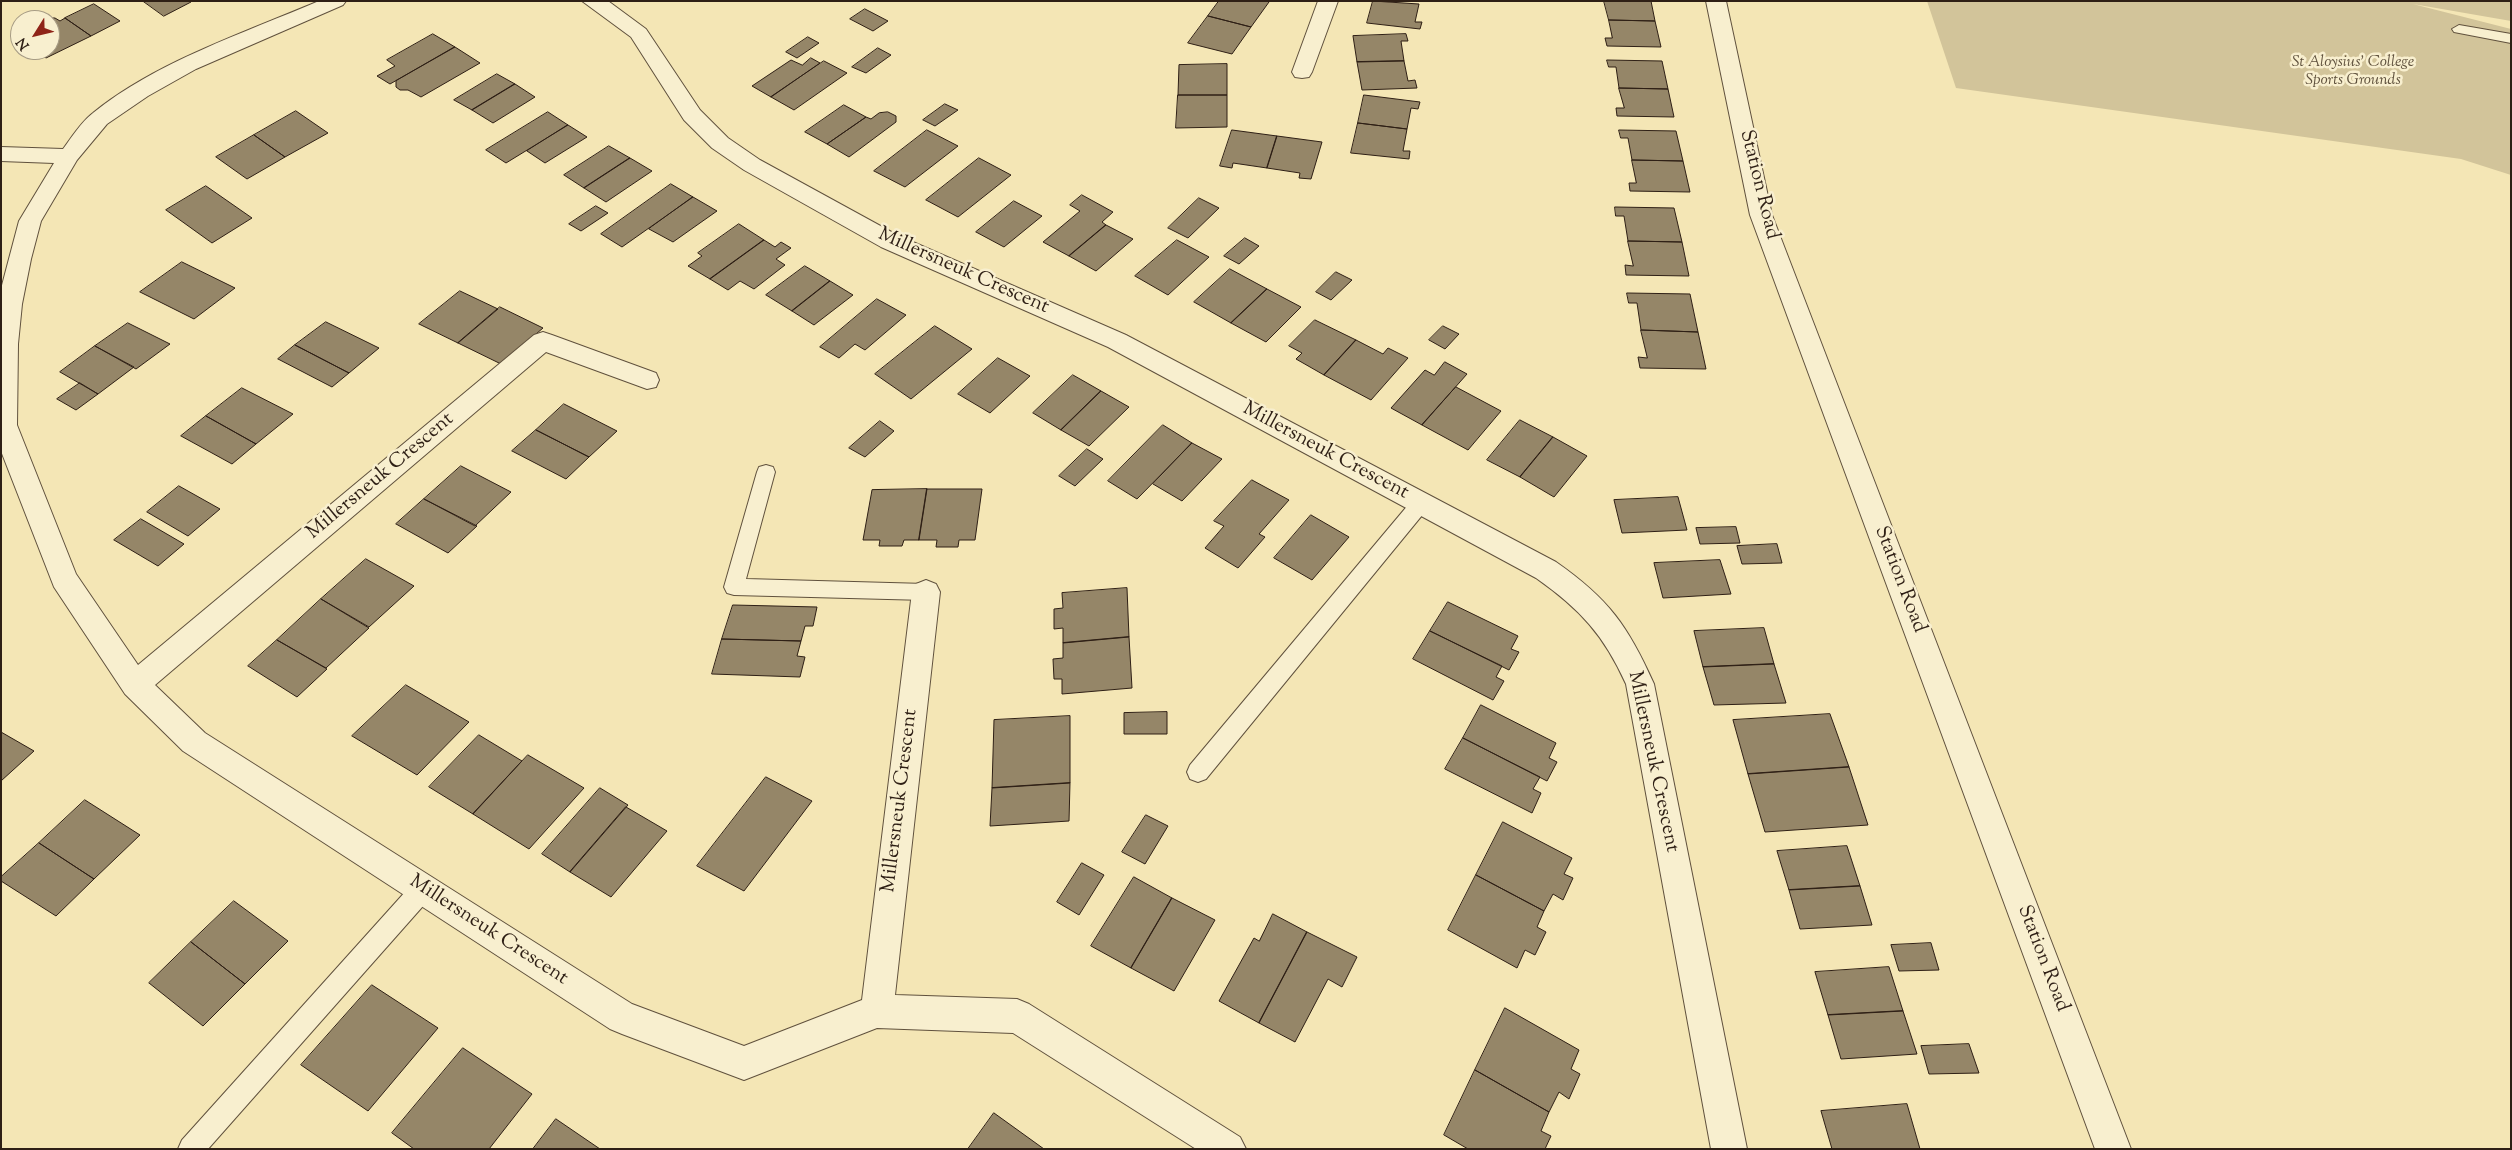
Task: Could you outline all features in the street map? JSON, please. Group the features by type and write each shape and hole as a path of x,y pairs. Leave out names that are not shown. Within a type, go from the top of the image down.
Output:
{"street":[{"name":"Millersneuk Crescent","path":"336,1 243,39 189,64 141,91 99,119 69,156 30,221 6,305 4,425 64,579 135,685 194,742 622,1017 744,1063 877,1011 1017,1016 1228,1149"},
{"name":"Millersneuk Crescent","path":"592,1 610,10 639,33 692,115 720,143 752,165 889,242 1117,340 1546,570 1576,591 1602,615 1624,648 1640,684 1729,1149"},
{"path":"1302,72 1328,1"},
{"name":"Station Road","path":"1716,1 1761,214 2113,1149"},
{"path":"1,154 69,156"},
{"name":"Millersneuk Crescent","path":"135,685 543,341 647,380"},
{"name":"Millersneuk Crescent","path":"877,1011 926,592"}],"lane":[{"path":"2459,28 2511,39"},
{"path":"766,472 734,587 926,592"},
{"path":"1198,772 1421,503"},
{"path":"191,1149 423,889"}],"green space":[{"name":"St Aloysius' College Sports Grounds","path":"1927,1 2511,1 2511,21 2413,4 2511,29 2511,175 2461,159 1956,88"}],"building":[{"path":"143,1 190,1 191,2 164,16"},
{"path":"1219,1 1269,2 1251,27 1208,16"},
{"path":"1373,1 1419,4 1415,22 1422,22 1420,29 1367,23"},
{"path":"1604,1 1651,1 1655,21 1609,20"},
{"path":"94,4 120,21 91,36 65,18"},
{"path":"865,9 888,21 873,31 850,19"},
{"path":"1208,16 1251,27 1232,54 1188,43"},
{"path":"65,18 91,36 60,51 60,21"},
{"path":"1609,20 1655,21 1661,47 1607,46 1605,38 1612,38"},
{"path":"433,34 455,47 390,84 377,76 395,66 387,60"},
{"path":"1406,34 1408,41 1401,41 1404,61 1357,62 1353,36"},
{"path":"808,37 819,43 797,58 786,52"},
{"path":"455,47 480,63 421,97 408,90 400,90 396,87 396,81"},
{"path":"878,48 891,55 866,73 852,67"},
{"path":"811,58 820,63 771,97 752,86 791,60 802,65"},
{"path":"1607,60 1662,61 1668,89 1619,88 1616,67 1609,67"},
{"path":"824,61 847,73 794,110 771,97"},
{"path":"1404,61 1408,81 1415,80 1417,88 1362,90 1357,62"},
{"path":"1227,64 1227,95 1178,95 1179,65"},
{"path":"497,74 515,84 472,110 454,100"},
{"path":"515,84 535,97 493,123 472,110"},
{"path":"1619,88 1668,89 1674,117 1617,116 1616,108 1624,108"},
{"path":"1178,95 1227,95 1227,127 1176,128"},
{"path":"1364,95 1420,102 1418,109 1411,108 1407,129 1358,123"},
{"path":"945,104 958,110 935,126 923,120"},
{"path":"844,105 866,117 827,144 805,132"},
{"path":"296,111 328,133 285,157 254,135"},
{"path":"548,112 568,125 506,163 486,150"},
{"path":"888,112 896,116 896,122 849,157 827,144 866,117 871,119 879,113"},
{"path":"1358,123 1407,129 1403,151 1410,151 1409,159 1351,153"},
{"path":"568,125 587,137 545,163 527,151"},
{"path":"927,130 958,146 905,187 874,171"},
{"path":"1232,130 1277,136 1267,168 1233,163 1232,168 1220,166"},
{"path":"1619,130 1676,131 1683,161 1632,160 1628,138 1621,138"},
{"path":"254,135 285,157 247,179 216,157"},
{"path":"1277,136 1322,142 1311,179 1299,178 1300,173 1267,168"},
{"path":"609,146 630,158 584,188 564,175"},
{"path":"630,158 652,171 606,202 584,188"},
{"path":"979,158 1011,175 958,217 926,200"},
{"path":"1632,160 1683,161 1690,192 1630,191 1629,183 1636,183"},
{"path":"671,184 693,197 622,247 601,234"},
{"path":"206,186 252,218 212,243 166,210"},
{"path":"1082,195 1113,212 1102,222 1106,225 1069,256 1043,242 1080,211 1070,205"},
{"path":"693,197 717,211 673,242 649,229"},
{"path":"1199,198 1219,208 1188,238 1168,228"},
{"path":"1014,201 1042,216 1004,247 976,232"},
{"path":"596,206 608,213 581,231 569,224"},
{"path":"1615,207 1674,208 1682,242 1628,241 1624,216 1616,216"},
{"path":"739,224 764,240 710,279 688,266 702,256 698,253"},
{"path":"1106,225 1133,239 1096,271 1069,256"},
{"path":"1245,238 1259,246 1239,264 1224,256"},
{"path":"764,240 775,247 781,242 791,248 776,259 785,265 754,289 740,281 728,290 710,279"},
{"path":"1177,240 1209,257 1168,295 1135,276"},
{"path":"1628,241 1682,242 1689,276 1626,275 1625,265 1633,266"},
{"path":"182,262 235,288 194,319 140,292"},
{"path":"805,266 830,281 792,311 766,295"},
{"path":"1230,269 1267,289 1231,323 1194,302"},
{"path":"1336,272 1352,280 1331,300 1316,292"},
{"path":"830,281 853,295 814,325 792,311"},
{"path":"1267,289 1301,307 1266,342 1231,323"},
{"path":"460,291 498,309 458,343 419,324"},
{"path":"1627,293 1690,294 1698,332 1641,330 1637,303 1629,303"},
{"path":"877,299 906,315 865,350 855,344 839,358 820,347"},
{"path":"500,307 543,328 501,364 458,343"},
{"path":"1315,320 1356,340 1324,375 1296,359 1302,353 1289,346"},
{"path":"326,322 379,348 349,373 295,345"},
{"path":"128,323 170,344 136,369 95,346"},
{"path":"935,326 972,349 911,399 875,374"},
{"path":"1443,326 1459,334 1445,349 1429,340"},
{"path":"1641,330 1698,332 1706,369 1640,368 1638,357 1647,358"},
{"path":"1356,340 1383,354 1388,348 1408,358 1371,400 1324,375"},
{"path":"295,345 349,373 332,387 278,359"},
{"path":"95,346 134,367 98,394 60,372"},
{"path":"998,358 1030,376 990,413 958,394"},
{"path":"1445,362 1467,374 1422,425 1391,408 1425,370 1434,375"},
{"path":"1073,375 1101,391 1061,430 1033,413"},
{"path":"80,383 98,394 76,410 57,399"},
{"path":"1456,387 1501,411 1468,450 1422,425"},
{"path":"242,388 293,414 256,444 206,416"},
{"path":"1101,391 1129,407 1089,446 1061,430"},
{"path":"564,404 617,431 589,457 536,430"},
{"path":"206,416 256,444 232,464 181,436"},
{"path":"1520,420 1553,437 1520,477 1487,460"},
{"path":"880,421 894,431 865,457 849,448"},
{"path":"1163,425 1192,443 1137,499 1108,481"},
{"path":"536,430 589,457 566,479 512,451"},
{"path":"1553,437 1587,456 1554,497 1520,477"},
{"path":"1192,443 1222,459 1182,501 1153,484"},
{"path":"1087,449 1103,459 1075,486 1059,476"},
{"path":"461,466 511,492 475,526 424,499"},
{"path":"1252,480 1289,500 1259,534 1265,537 1238,568 1205,548 1224,526 1214,521"},
{"path":"179,486 220,509 188,536 147,512"},
{"path":"927,489 919,540 904,540 902,546 879,546 880,540 863,540 872,490"},
{"path":"927,489 982,489 975,540 959,540 958,547 936,547 937,540 919,540"},
{"path":"1678,497 1687,530 1622,533 1614,500"},
{"path":"424,499 477,526 448,553 396,524"},
{"path":"1311,515 1349,537 1312,580 1274,558"},
{"path":"141,519 184,544 158,566 114,540"},
{"path":"1736,527 1740,543 1700,544 1696,528"},
{"path":"1777,544 1782,563 1742,564 1737,546"},
{"path":"366,559 414,586 369,627 321,599"},
{"path":"1720,560 1731,594 1663,598 1654,563"},
{"path":"1127,588 1129,637 1063,643 1063,628 1054,629 1054,609 1063,608 1062,593"},
{"path":"321,599 369,628 326,668 277,640"},
{"path":"1448,602 1518,636 1511,649 1519,652 1509,670 1430,631"},
{"path":"733,605 817,607 813,626 805,626 801,641 722,639"},
{"path":"1764,628 1774,664 1703,667 1694,631"},
{"path":"1430,631 1502,666 1496,677 1504,681 1493,700 1413,659"},
{"path":"1129,637 1132,688 1062,694 1062,679 1054,679 1053,659 1063,658 1063,643"},
{"path":"722,639 801,641 797,656 805,657 800,677 712,674"},
{"path":"277,640 327,669 297,697 248,666"},
{"path":"1774,664 1786,703 1714,705 1703,667"},
{"path":"406,685 469,722 417,775 352,736"},
{"path":"1481,705 1556,743 1549,758 1557,762 1547,781 1463,738"},
{"path":"1167,712 1167,734 1124,734 1124,713"},
{"path":"1830,714 1849,767 1748,774 1733,720"},
{"path":"1070,716 1070,783 992,788 994,720"},
{"path":"1,732 34,751 1,781"},
{"path":"479,735 522,761 473,814 429,787"},
{"path":"1463,738 1540,777 1533,789 1541,793 1532,813 1445,769"},
{"path":"528,755 584,788 529,849 473,814"},
{"path":"1849,767 1868,825 1765,832 1748,774"},
{"path":"766,777 812,801 744,891 697,866"},
{"path":"1070,783 1069,821 990,826 992,788"},
{"path":"600,788 628,805 570,872 542,854"},
{"path":"85,800 140,835 94,879 39,843"},
{"path":"626,807 667,831 611,897 570,872"},
{"path":"1146,815 1168,826 1145,864 1122,852"},
{"path":"1503,822 1572,858 1564,874 1573,878 1563,900 1553,894 1544,911 1476,875"},
{"path":"39,843 94,879 56,916 1,881 1,877"},
{"path":"1847,846 1860,886 1789,890 1777,851"},
{"path":"1082,863 1104,875 1079,915 1057,902"},
{"path":"1476,875 1544,911 1537,927 1546,932 1535,955 1525,950 1517,968 1448,930"},
{"path":"1134,877 1172,898 1131,968 1091,946"},
{"path":"1860,886 1872,925 1800,929 1789,890"},
{"path":"1172,898 1215,920 1174,991 1131,968"},
{"path":"234,901 288,941 245,984 191,942"},
{"path":"1273,914 1307,932 1259,1023 1219,1001 1254,938 1259,941"},
{"path":"1307,932 1357,957 1342,987 1328,979 1295,1042 1259,1023"},
{"path":"191,942 245,984 203,1026 149,983"},
{"path":"1931,943 1939,970 1899,971 1891,945"},
{"path":"1889,967 1903,1011 1828,1015 1815,972"},
{"path":"372,985 438,1028 368,1111 301,1065"},
{"path":"1505,1008 1579,1050 1571,1069 1580,1074 1569,1099 1559,1092 1549,1112 1475,1070"},
{"path":"1903,1011 1917,1054 1841,1059 1828,1015"},
{"path":"1969,1044 1979,1073 1929,1074 1921,1046"},
{"path":"463,1048 532,1094 489,1149 414,1149 392,1133"},
{"path":"1475,1070 1549,1112 1541,1131 1551,1136 1545,1149 1468,1149 1444,1135"},
{"path":"1907,1104 1920,1149 1832,1149 1821,1111"},
{"path":"994,1113 1044,1149 968,1149"},
{"path":"556,1119 600,1149 533,1149"}]}
